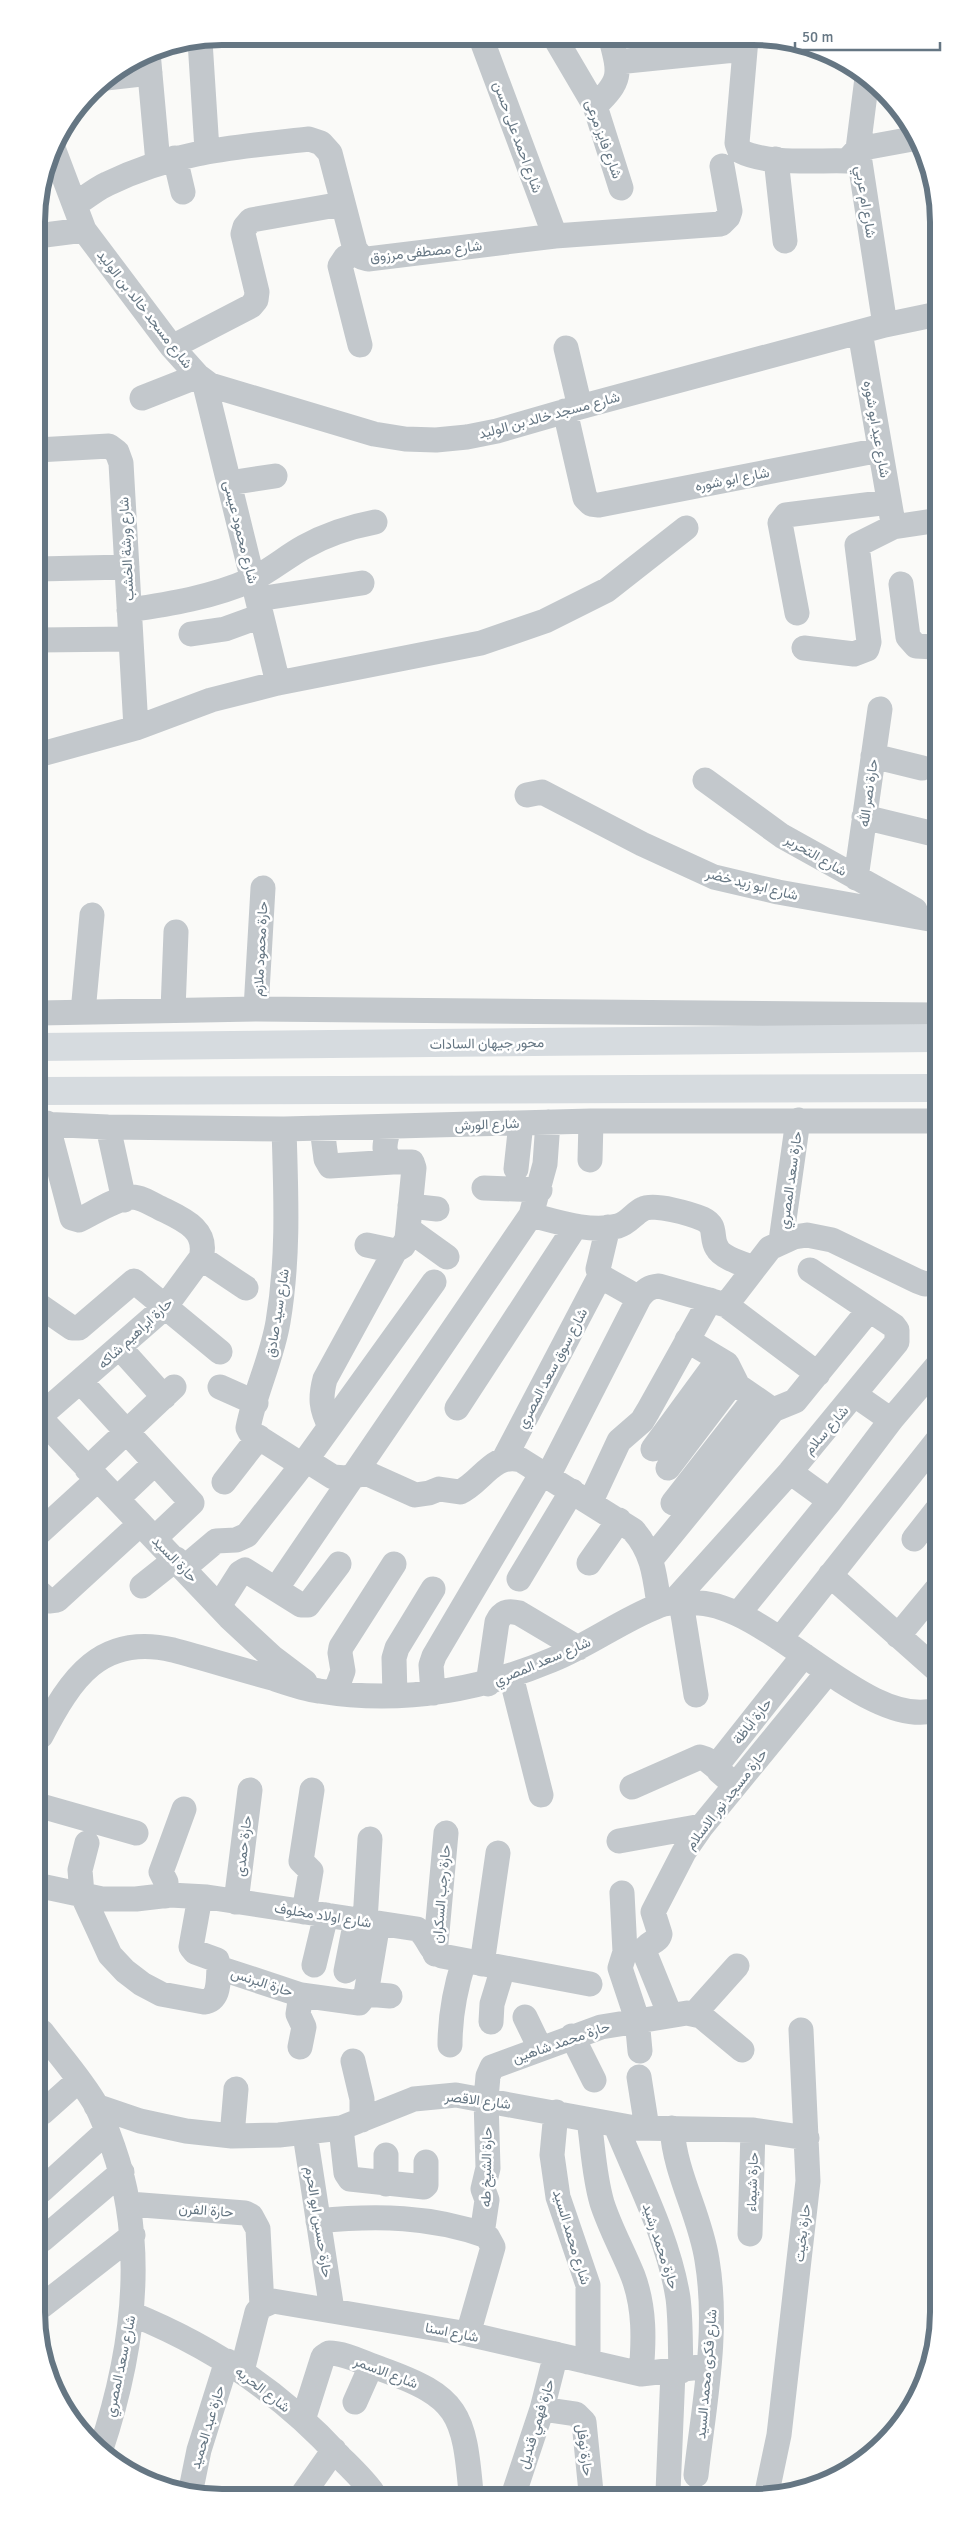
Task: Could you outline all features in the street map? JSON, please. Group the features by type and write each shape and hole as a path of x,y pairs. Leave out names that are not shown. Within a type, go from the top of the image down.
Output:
{"main road":[{"name":"محور جيهان السادات","path":"45,1048 930,1038"},
{"path":"45,1091 930,1088"}],"street":[{"name":"شارع احمد على حسن","path":"484,45 555,236"},
{"name":"شارع فايز مرعى","path":"559,45 595,106 622,188"},
{"path":"595,106 612,90 618,76 614,50 723,45"},
{"path":"731,158 737,143 745,45"},
{"path":"200,47 207,150"},
{"path":"135,68 149,63 167,160 183,192"},
{"name":"شارع ام عربي","path":"866,86 858,149 885,325"},
{"name":"شارع مصطفى مرزوق","path":"75,205 105,184 167,160 207,150 309,139 321,143 330,153 342,204 358,253 368,260 555,236 721,224 730,211 731,158"},
{"path":"731,158 747,155 776,159 847,161 858,149 909,140"},
{"name":"شارع مسجد خالد بن الوليد","path":"57,158 84,230 172,347 201,378 210,385 374,434 405,439 436,440 497,432 572,409 885,325 930,316"},
{"path":"776,159 785,241"},
{"path":"172,347 251,306 256,300 257,292 243,234 245,227 251,220 342,204"},
{"path":"45,235 84,230"},
{"path":"358,253 346,257 340,266 360,344"},
{"name":"شارع عيد ابو شوره","path":"860,332 893,527"},
{"path":"566,348 572,409"},
{"path":"142,398 201,378"},
{"name":"شارع محمود عيسى","path":"201,378 278,683"},
{"name":"شارع ابو شوره","path":"572,409 585,498 591,504 599,505 880,450"},
{"name":"شارع ورشة الخشب","path":"45,450 109,446 117,452 121,463 136,728"},
{"path":"229,483 275,476"},
{"path":"797,613 780,524 782,519 786,515 889,502"},
{"path":"190,634 225,629 321,538 342,529 375,522"},
{"path":"804,648 854,654 867,648 869,642 856,548 861,542 893,527 930,522"},
{"path":"45,753 136,728 211,700 278,683 398,661 481,643 545,621 607,590 686,528"},
{"path":"45,569 127,567"},
{"path":"129,610 204,596 257,598 362,583"},
{"path":"901,584 908,637 916,646 930,647"},
{"path":"45,640 131,639"},
{"name":"حارة نصر الله","path":"856,878 880,709"},
{"path":"873,756 922,768"},
{"name":"شارع التحرير","path":"705,780 782,836 930,918"},
{"name":"شارع ابو زيد خضر","path":"527,795 542,792 642,844 714,877 778,892 930,919"},
{"path":"864,817 930,833"},
{"name":"حارة محمود ملازم","path":"256,1009 263,888"},
{"path":"83,1012 92,915"},
{"path":"173,1010 176,932"},
{"path":"45,1013 256,1009 930,1015"},
{"name":"حارة سعد المصري","path":"782,1241 798,1120"},
{"path":"590,1160 591,1121"},
{"name":"شارع الورش","path":"45,1123 108,1127 322,1128 591,1121 930,1121"},
{"path":"276,1589 356,1475 531,1215 540,1190 545,1164 548,1122"},
{"path":"516,1169 521,1123"},
{"path":"108,1127 124,1200"},
{"path":"389,1127 384,1150 393,1162"},
{"name":"شارع سيد صادق","path":"258,1437 250,1432 248,1428 270,1357 282,1290 288,1230 284,1128"},
{"path":"322,1128 326,1159 330,1166 409,1161 414,1165 407,1239 403,1246 395,1251 325,1379 320,1396 322,1412 330,1426"},
{"path":"45,1130 72,1218 79,1220 124,1200 137,1198 189,1222 200,1236 203,1244 201,1258 246,1288"},
{"path":"484,1188 540,1190"},
{"path":"531,1215 575,1227 608,1226 624,1223 650,1206 703,1220 710,1224 715,1232 715,1244 720,1252 754,1268"},
{"path":"409,1218 437,1209"},
{"path":"409,1218 447,1257"},
{"path":"608,1226 598,1270 600,1276 639,1298"},
{"path":"457,1408 575,1227"},
{"path":"519,1579 581,1497 620,1441 642,1421 688,1340 718,1303 754,1268 770,1248 794,1236 820,1236 917,1281 925,1284 930,1283"},
{"path":"367,1246 395,1251"},
{"name":"حارة ابراهيم شاكه","path":"45,1413 165,1307 201,1258"},
{"name":"شارع سلام","path":"671,1603 790,1472 897,1342 898,1336 894,1326 810,1270"},
{"name":"شارع سوق سعد المصري","path":"504,1459 600,1276"},
{"path":"45,1309 72,1328 79,1328 134,1281 220,1352"},
{"path":"142,1586 216,1541 236,1540 247,1535 304,1463 434,1282"},
{"path":"433,1693 431,1665 456,1619 545,1475 645,1290 659,1286 718,1303 818,1374"},
{"path":"673,1503 764,1404 795,1401 869,1310"},
{"path":"688,1340 719,1359 731,1369 734,1381 764,1404"},
{"path":"45,1527 93,1474 126,1432 169,1392 120,1348"},
{"path":"719,1359 661,1459 734,1381"},
{"path":"738,1614 830,1501 891,1420 930,1374"},
{"path":"45,1597 49,1601 57,1600 147,1531 192,1503 81,1382"},
{"path":"220,1387 256,1402"},
{"path":"855,1395 891,1420"},
{"path":"652,1558 764,1404"},
{"name":"حارة السيد","path":"45,1422 219,1606 272,1657 326,1692"},
{"path":"224,1482 258,1437 333,1477 346,1478 366,1473 377,1476 414,1495 429,1493 438,1489 460,1492 494,1464 511,1457 521,1460 619,1520 639,1536 652,1558 671,1603 696,1694"},
{"path":"780,1639 930,1450"},
{"path":"117,1499 155,1463"},
{"path":"790,1472 830,1501"},
{"path":"914,1539 930,1519"},
{"path":"589,1563 619,1520"},
{"path":"219,1606 242,1571 248,1571 301,1605 308,1605 339,1564"},
{"path":"326,1692 343,1671 340,1654 341,1646 394,1564"},
{"path":"830,1575 930,1664"},
{"path":"395,1696 394,1658 397,1648 429,1596 456,1619"},
{"path":"898,1636 930,1597"},
{"path":"671,1603 702,1603 738,1614 864,1694 907,1712 930,1710"},
{"name":"شارع سعد المصري","path":"45,1730 76,1680 91,1664 109,1652 130,1646 152,1645 326,1692 395,1696 433,1693 488,1684 512,1676 578,1648 671,1603"},
{"path":"488,1684 497,1622 501,1614 510,1610 519,1613 578,1648"},
{"name":"حارة أباظة","path":"717,1768 719,1762 804,1655"},
{"name":"حارة مسجد نور الاسلام","path":"670,2016 644,1951 648,1945 659,1938 660,1934 653,1912 668,1880 702,1826 828,1672"},
{"path":"512,1676 541,1795"},
{"path":"632,1786 700,1757 706,1759 735,1785"},
{"name":"حارة حمدى","path":"236,1902 250,1790"},
{"path":"312,1790 301,1860 311,1872 315,1914 314,1965"},
{"path":"45,1807 136,1833"},
{"path":"165,1896 166,1882 161,1872 184,1809"},
{"path":"619,1842 702,1826"},
{"name":"حارة رجب السكران","path":"436,1954 446,1833"},
{"path":"346,1971 366,1921 370,1839"},
{"path":"87,1843 80,1870 82,1894 110,1955 124,1971 142,1984 161,1994 210,2001 216,1994 220,1968"},
{"path":"490,2022 492,2004 483,1964 498,1853"},
{"name":"شارع اولاد مخلوف","path":"45,1887 119,1899 165,1896 200,1897 416,1929 422,1932 436,1954"},
{"path":"622,1893 625,1952 620,1968 637,2019 640,2051"},
{"name":"حارة البرنس","path":"200,1897 191,1947 196,1952 217,1960 220,1968 301,1995 358,2003 378,1995 366,1921"},
{"path":"436,1954 590,1984"},
{"path":"450,2045 452,2007 483,1964"},
{"path":"737,1966 694,2014 702,2016 742,2050"},
{"path":"300,2047 304,2027 298,2014 301,1995"},
{"name":"حارة محمد شاهين","path":"486,2100 488,2076 492,2067 572,2036 637,2019 694,2014"},
{"path":"525,2017 540,2048"},
{"name":"حارة بخيت","path":"768,2489 779,2435 807,2196 808,2138 801,2030"},
{"path":"572,2036 594,2080"},
{"name":"شارع سعد المصري","path":"45,2040 79,2080 96,2106 122,2172 129,2204 133,2234 132,2314 122,2374 103,2443"},
{"path":"353,2061 362,2099 352,2124 347,2177 353,2180 424,2187 426,2184 426,2162"},
{"path":"639,2077 647,2128"},
{"path":"45,2110 79,2080"},
{"path":"232,2136 236,2089"},
{"name":"شارع الاقصر","path":"96,2106 140,2121 232,2136 305,2134 352,2124 414,2099 456,2095 556,2112 616,2126 753,2130 808,2138"},
{"name":"حارة الشيخ طه","path":"482,2234 487,2202 483,2189 488,2168 486,2100"},
{"name":"شارع محمد السيد","path":"556,2112 552,2154 558,2197 588,2286 588,2362"},
{"path":"590,2120 601,2200 609,2225 634,2278 642,2309 644,2342 641,2374"},
{"name":"حارة محمد رشيد","path":"616,2126 658,2232 673,2276 678,2300 677,2371 668,2489"},
{"name":"شارع فكرى محمد السيد","path":"672,2128 679,2170 699,2224 712,2292 713,2328 696,2476"},
{"name":"حارة شيماء","path":"750,2234 753,2130"},
{"path":"45,2187 107,2131"},
{"name":"حارة حسين ابو الحرم","path":"305,2134 332,2310"},
{"path":"386,2155 386,2184"},
{"path":"45,2237 122,2172"},
{"name":"حارة الفرن","path":"129,2204 245,2213 251,2216 258,2228 262,2306"},
{"path":"318,2221 360,2217 401,2218 442,2223 488,2236 493,2246 468,2334"},
{"path":"45,2304 133,2234"},
{"name":"شارع اسنا","path":"262,2306 273,2301 468,2334 641,2374 709,2366"},
{"path":"234,2366 257,2312 262,2306"},
{"name":"شارع الحريه","path":"132,2314 165,2327 234,2366 304,2420 369,2489"},
{"name":"شارع الاسمر","path":"304,2420 323,2357 326,2354 334,2353 414,2381 434,2392 451,2408 462,2429 468,2451 471,2489"},
{"name":"حارة فهمي قنديل","path":"515,2489 542,2409 556,2354"},
{"name":"حارة عبد الحميد","path":"192,2486 199,2450 234,2366"},
{"path":"355,2402 371,2366"},
{"name":"حارة نوفل","path":"542,2409 576,2414 584,2422 591,2489"},
{"path":"307,2489 334,2450"}]}
